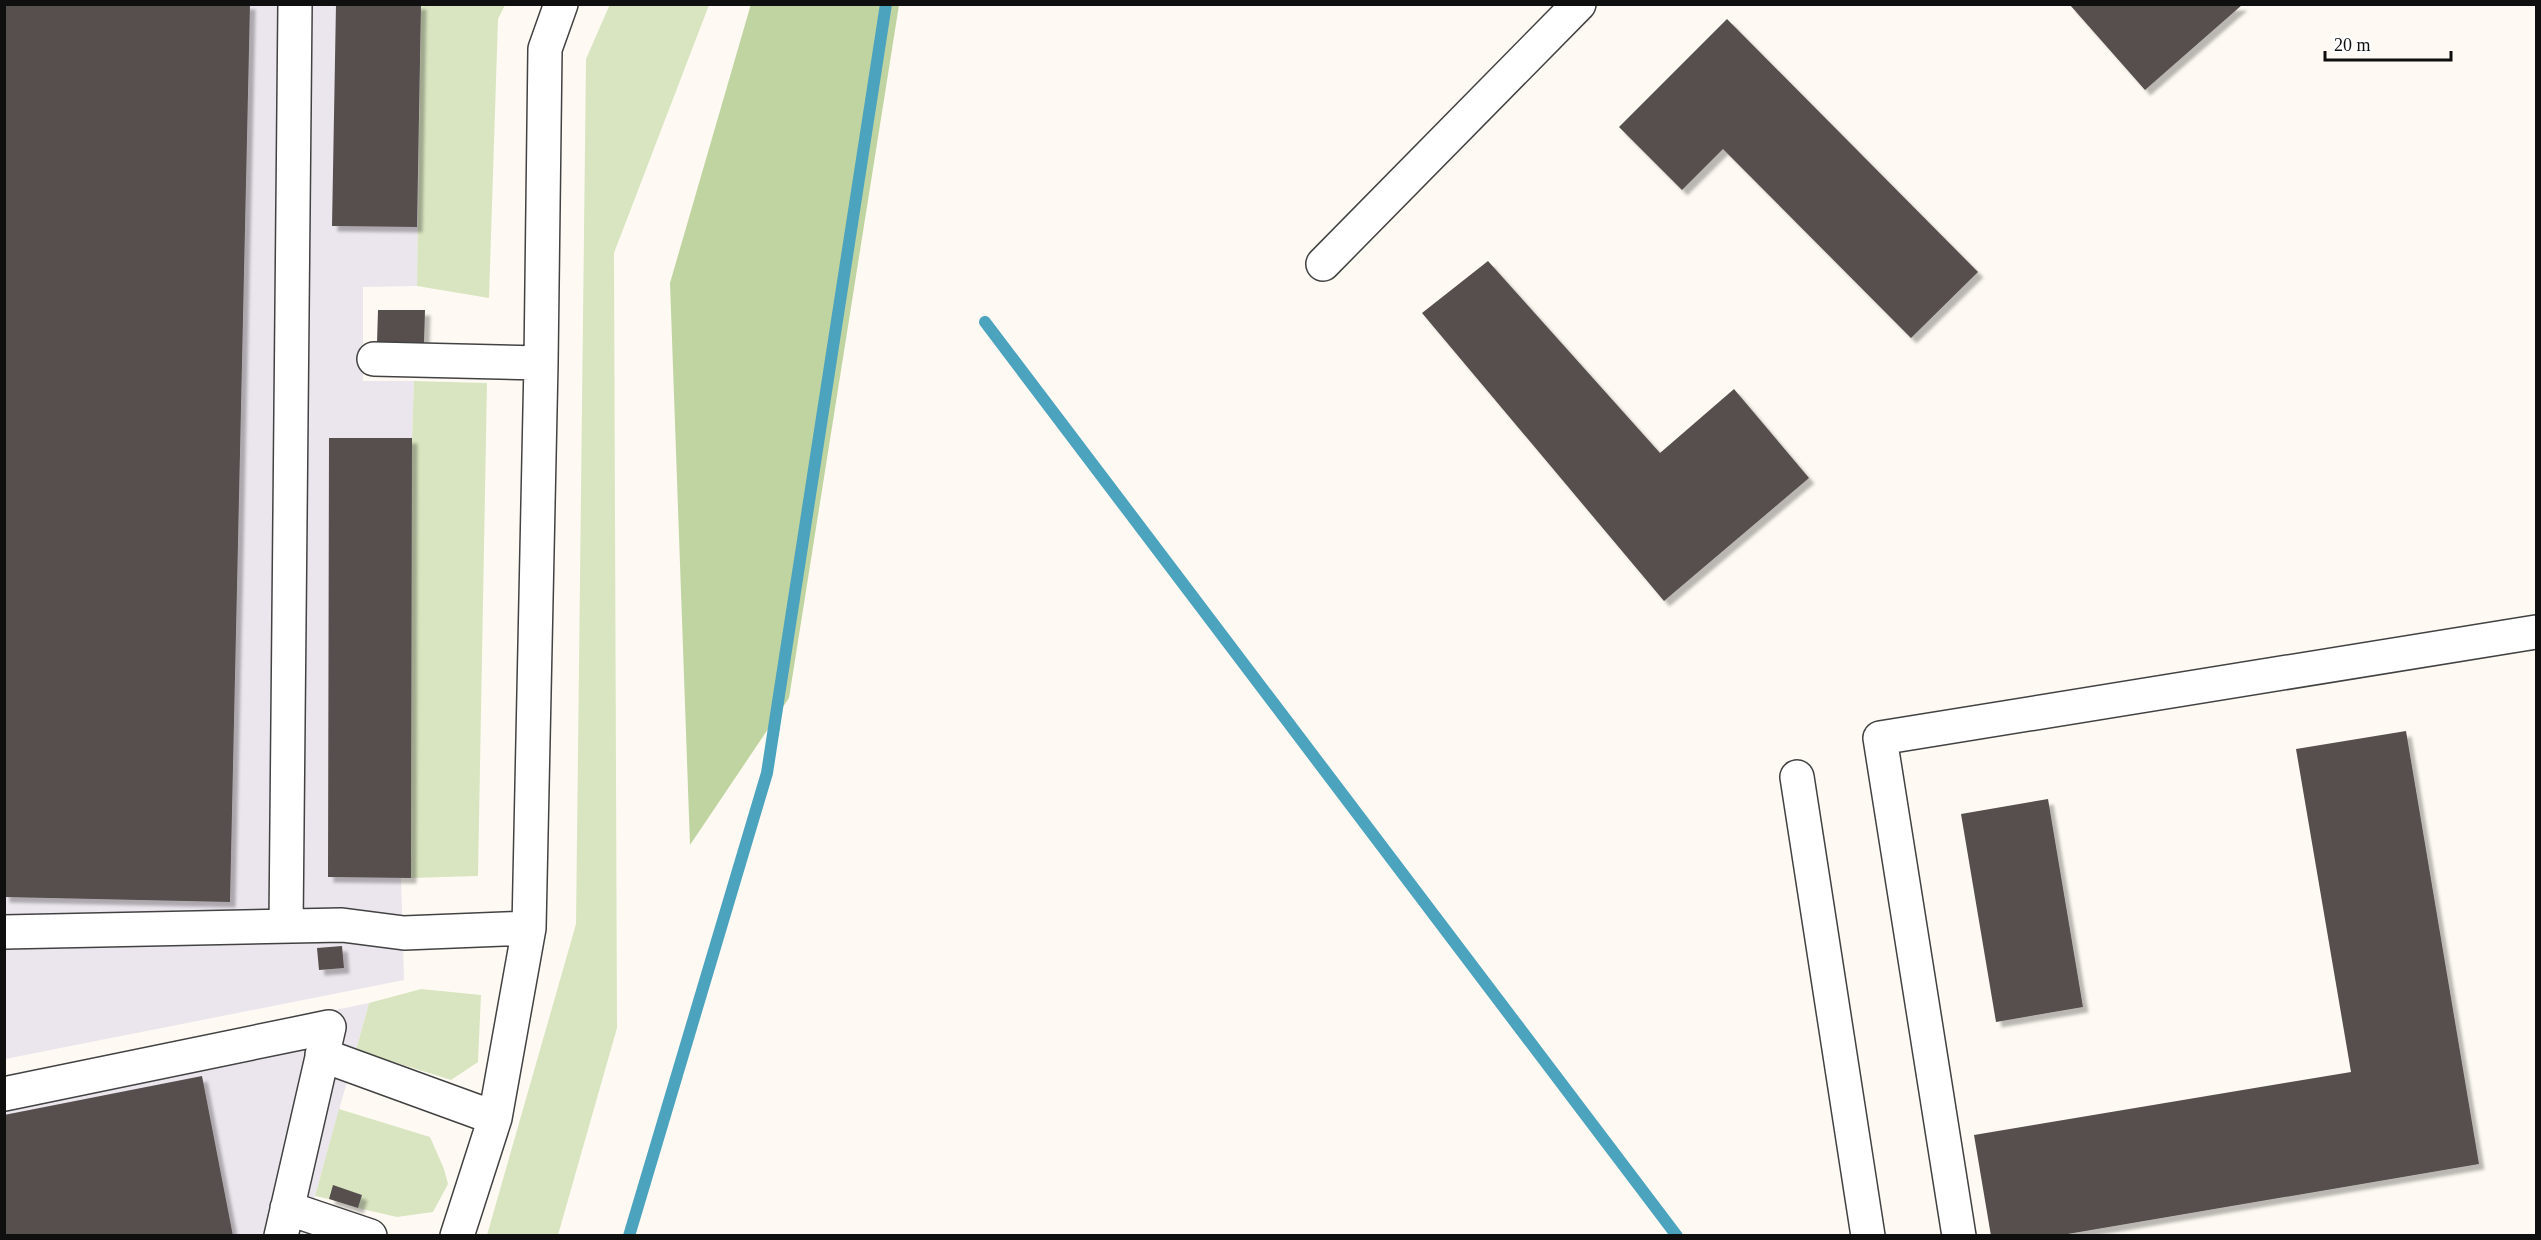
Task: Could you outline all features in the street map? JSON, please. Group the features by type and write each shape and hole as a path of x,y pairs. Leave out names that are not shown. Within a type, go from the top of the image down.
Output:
{"lane":[{"path":"286,926 295,4"},
{"path":"457,1236 495,1118 529,928 545,49 561,4"},
{"path":"1323,264 1579,4"},
{"path":"374,359 541,363"},
{"path":"1959,1236 1880,738 2536,632"},
{"path":"1797,777 1868,1236"},
{"path":"4,932 342,925 404,933 529,928"},
{"path":"4,1094 329,1027 284,1222 370,1236"},
{"path":"322,1055 495,1118"}],"shaded area":[{"path":"5,5 421,5 417,286 363,287 363,381 414,381 411,878 401,878 404,980 5,1059"},
{"path":"369,1003 304,1235 5,1235 4,1079"}],"green space":[{"path":"610,4 709,5 614,253 617,1028 558,1235 487,1235 576,924 586,59"},
{"path":"751,4 899,5 789,698 690,845 670,283"},
{"path":"421,5 505,5 498,19 489,298 417,286"},
{"path":"414,381 487,383 478,876 411,878"},
{"path":"421,989 481,995 478,1062 451,1080 356,1050 369,1003"},
{"path":"339,1109 430,1137 448,1184 433,1212 397,1217 358,1208 362,1195 333,1186 329,1199 315,1196"}],"building":[{"path":"4,4 250,4 230,902 4,897"},
{"path":"336,4 421,4 417,227 332,226"},
{"path":"2070,5 2242,5 2145,90"},
{"path":"1727,19 1978,272 1911,338 1723,149 1682,190 1619,127"},
{"path":"1488,261 1660,453 1734,389 1809,478 1664,601 1422,313"},
{"path":"378,310 425,310 424,344 377,343"},
{"path":"329,438 412,438 411,878 328,877"},
{"path":"2406,731 2479,1164 2056,1236 1991,1236 1974,1135 2351,1072 2296,749"},
{"path":"2048,799 2083,1007 1996,1022 1961,814"},
{"path":"342,946 344,968 319,970 317,948"},
{"path":"202,1076 233,1236 4,1236 4,1115"},
{"path":"333,1185 362,1195 358,1208 329,1199"}],"waterway":[{"path":"629,1236 767,773 886,4"},
{"path":"985,322 1677,1236"}]}
